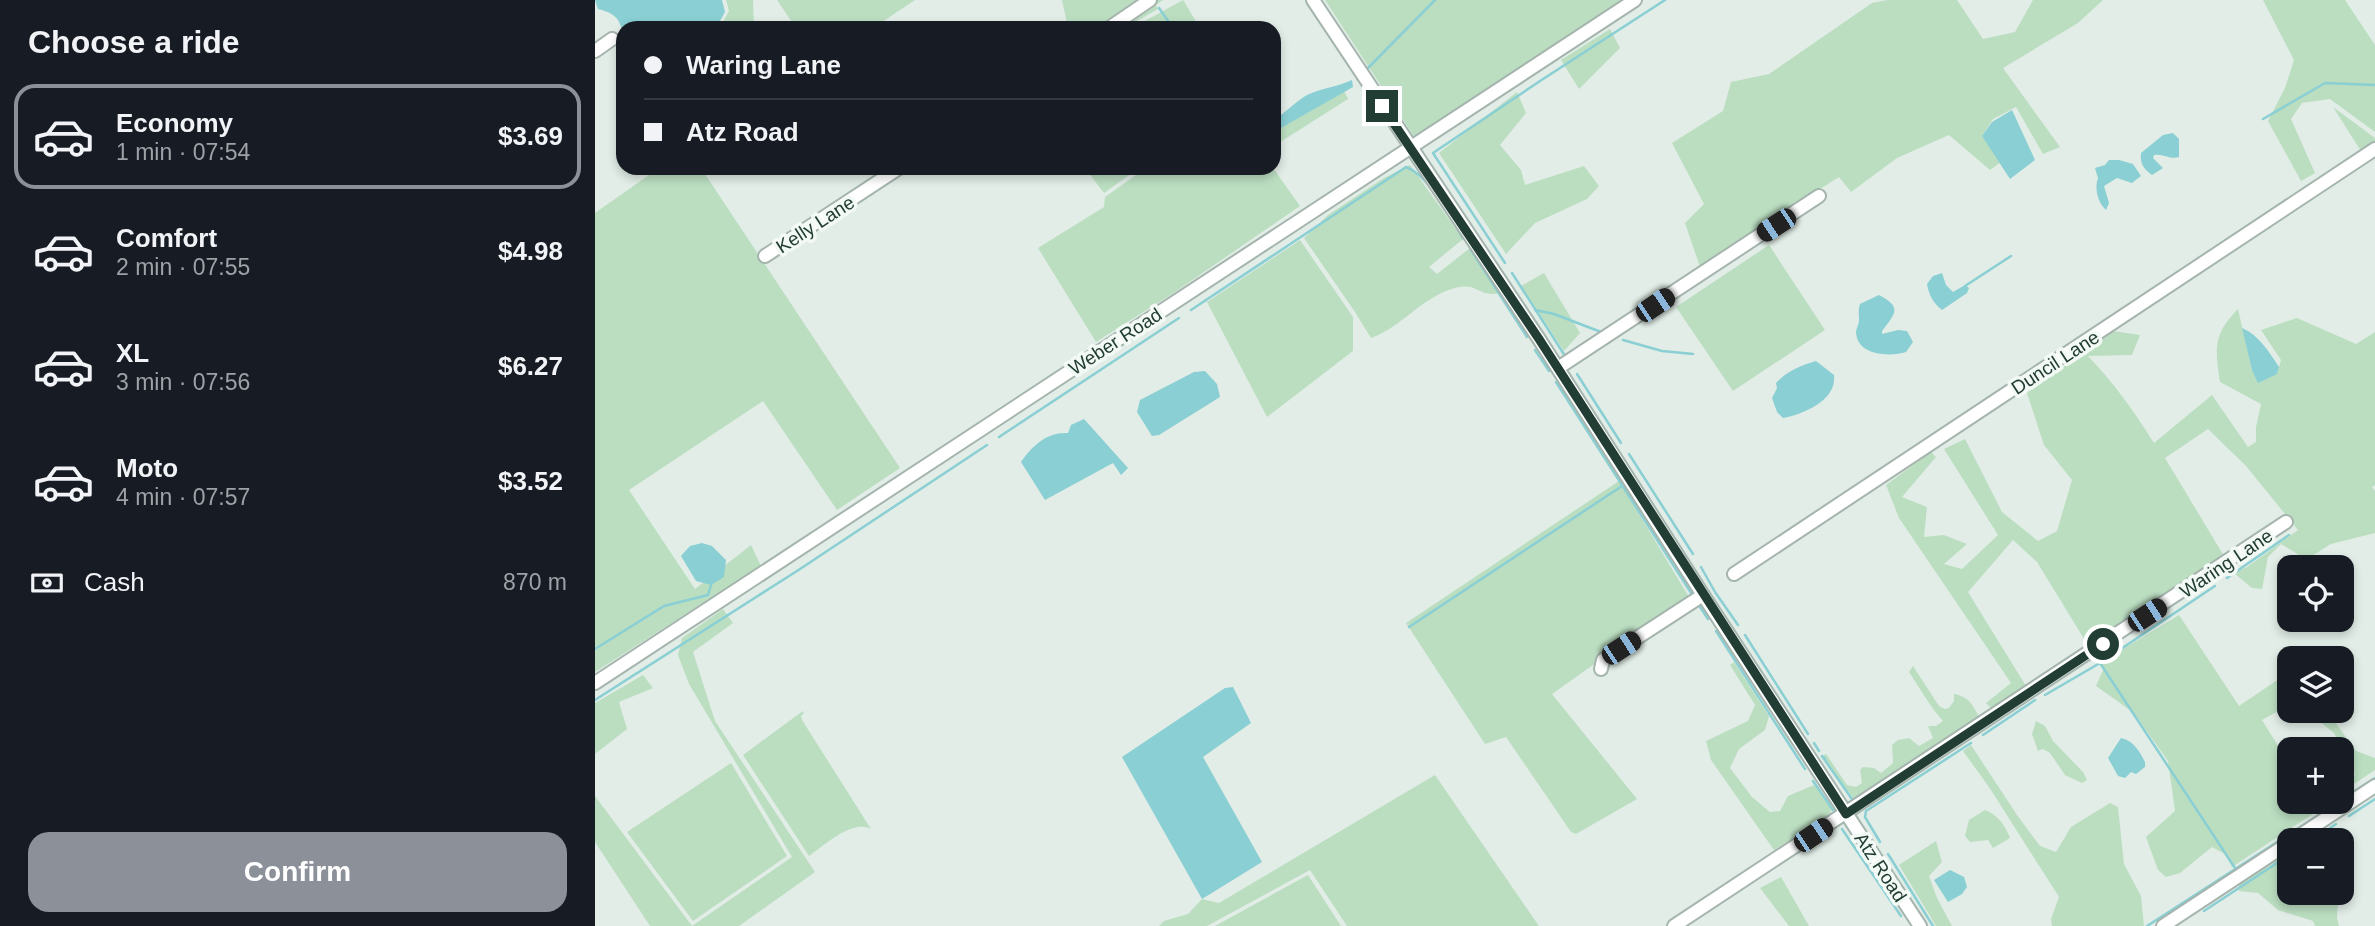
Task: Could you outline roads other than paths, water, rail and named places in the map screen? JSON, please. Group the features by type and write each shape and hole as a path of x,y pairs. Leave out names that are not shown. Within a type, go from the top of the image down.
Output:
{"street":[{"path":"1119,21 1150,0"},
{"name":"Atz Road","path":"1313,0 1558,368 1920,926"},
{"name":"Weber Road","path":"595,682 1635,0"},
{"path":"595,51 612,40"},
{"name":"Duncil Lane","path":"1734,574 2375,149"},
{"name":"Kelly Lane","path":"765,256 888,175"},
{"path":"1558,368 1819,196"},
{"name":"Waring Lane","path":"1674,926 2286,522"},
{"path":"1601,669 1603,660 1703,595"},
{"path":"2311,828 2375,786"},
{"path":"2163,926 2277,850"}],"water":[{"path":"595,0 722,0 725,12 720,21 618,21 612,14 598,9"},
{"path":"1352,80 1353,87 1281,128 1281,115 1303,98"},
{"path":"2012,110 2035,160 2010,179 1982,136 1992,122"},
{"path":"2173,133 2179,139 2179,157 2154,155 2153,158 2163,168 2152,175 2143,166 2141,153 2163,135"},
{"path":"2109,160 2133,164 2141,176 2132,183 2117,178 2104,186 2109,203 2106,210 2098,195 2095,168 2105,165"},
{"path":"1942,273 1946,285 1953,292 1965,285 1969,288 1967,293 1942,310 1936,305 1927,284 1933,276"},
{"path":"1879,295 1894,307 1893,315 1882,334 1907,331 1913,342 1906,352 1875,353 1862,346 1857,339 1860,304"},
{"path":"2242,328 2254,335 2268,350 2279,367 2277,374 2258,383 2252,370"},
{"path":"1816,361 1834,375 1830,392 1825,399 1809,409 1783,418 1777,412 1772,398 1777,388 1776,383 1794,369"},
{"path":"1205,371 1217,384 1220,397 1159,435 1152,436 1137,412 1140,400 1194,372"},
{"path":"1084,419 1128,468 1121,475 1113,463 1045,500 1021,462 1041,441 1053,435 1068,433 1071,425"},
{"path":"702,543 712,546 726,560 724,577 711,585 696,581 681,556 690,546"},
{"path":"1233,687 1251,723 1203,757 1262,862 1202,899 1122,757 1225,688"},
{"path":"2121,738 2133,744 2145,762 2145,767 2136,774 2131,772 2125,778 2118,776 2108,758"},
{"path":"1950,870 1964,877 1967,887 1962,894 1948,902 1934,880"}],"waterway":[{"path":"1367,69 1435,0"},
{"path":"1505,263 1433,153 1665,0"},
{"path":"1159,8 1168,21"},
{"path":"2263,119 2325,83 2375,85"},
{"path":"1191,310 1406,167 1431,188 1463,238"},
{"path":"1471,250 1527,337"},
{"path":"1965,286 2011,256"},
{"path":"1512,273 1567,359"},
{"path":"1535,310 1554,314 1601,332"},
{"path":"999,437 1179,318"},
{"path":"1623,340 1662,351 1693,354"},
{"path":"1535,350 1549,371"},
{"path":"1577,374 1621,443"},
{"path":"1556,382 1693,596"},
{"path":"595,700 987,445"},
{"path":"1629,454 1693,554"},
{"path":"1409,627 1622,486 1627,489"},
{"path":"2227,578 2289,535"},
{"path":"1701,567 1738,625"},
{"path":"595,649 664,606 708,595 711,585"},
{"path":"2045,695 2100,663 2215,586"},
{"path":"1700,607 1708,619"},
{"path":"1716,631 1805,769"},
{"path":"1745,635 1808,734"},
{"path":"2100,663 2235,868"},
{"path":"1983,735 2035,700"},
{"path":"1814,743 1819,751"},
{"path":"1880,842 1865,817 1866,811 1971,743"},
{"path":"1825,759 1822,756 1854,802"},
{"path":"2354,792 2375,778"},
{"path":"1813,781 1833,810"},
{"path":"2349,816 2375,799"},
{"path":"2147,926 2320,814"},
{"path":"2330,828 2336,824"},
{"path":"1842,829 1901,916"},
{"path":"1888,854 1933,926"},
{"path":"2204,911 2277,863"}]}
